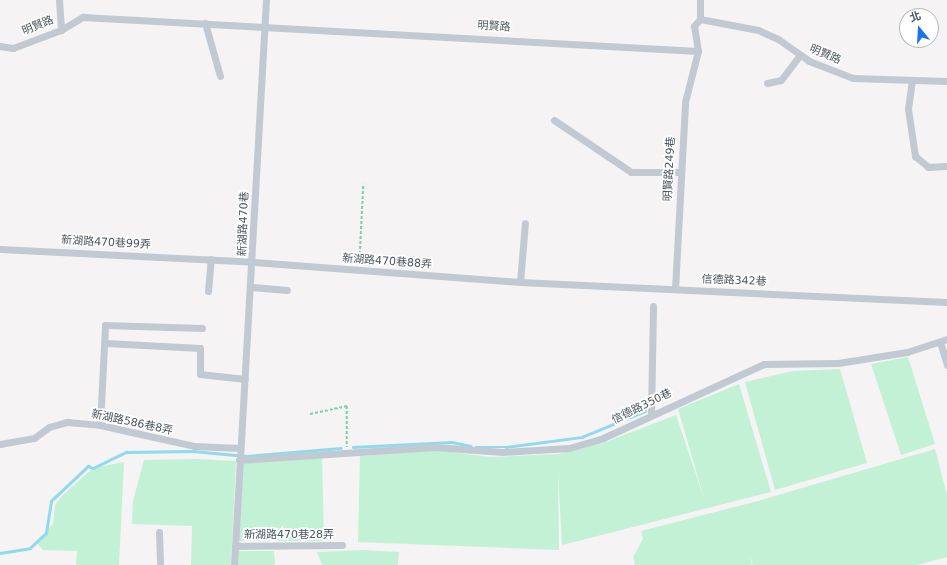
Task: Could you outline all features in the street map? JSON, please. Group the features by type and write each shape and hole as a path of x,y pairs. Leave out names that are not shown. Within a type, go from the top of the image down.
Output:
{"street":[{"path":"59,0 61,30"},
{"name":"新湖路470巷","path":"239,460 254,262 266,0"},
{"path":"698,51 694,26 700,19 700,0"},
{"name":"明賢路","path":"0,46 13,48 61,30 82,17 698,51"},
{"name":"明賢路","path":"700,19 758,30 778,39 799,56 865,81 947,81"},
{"path":"205,23 220,76"},
{"name":"明賢路249巷","path":"675,289 685,102 698,51"},
{"path":"767,83 781,80 799,56"},
{"path":"912,80 908,109 915,156 928,167 946,166"},
{"path":"554,120 631,172 681,172"},
{"path":"520,282 525,222"},
{"name":"新湖路470巷99弄","path":"0,249 254,262"},
{"path":"208,291 211,259"},
{"name":"新湖路470巷88弄","path":"254,262 520,282"},
{"name":"信德路342巷","path":"520,282 947,302"},
{"path":"252,287 287,290"},
{"path":"652,413 654,306"},
{"path":"100,425 106,343 105,325 202,328"},
{"path":"943,340 947,365"},
{"name":"信德路350巷","path":"239,460 434,447 503,452 569,448 603,438 652,413 764,364 838,363 907,352 943,340"},
{"path":"106,343 200,348 200,374 245,379"},
{"name":"新湖路586巷8弄","path":"0,444 34,438 67,422 100,425 182,444 240,448"},
{"path":"234,565 239,460"},
{"path":"159,532 160,565"},
{"name":"新湖路470巷28弄","path":"235,546 342,545"}],"path":[{"path":"358,271 363,184"},
{"path":"310,414 347,406 347,454"}],"green space":[{"path":"908,357 935,444 901,455 871,364"},
{"path":"840,369 867,463 775,490 745,382 793,371"},
{"path":"739,384 771,492 562,545 558,471 559,550 358,542 360,456 435,450 491,457 558,454 603,443 676,415 704,498 678,409"},
{"path":"935,449 947,495 947,557 917,565 753,565 749,554 752,565 635,565 633,557 643,539 641,531 758,501"},
{"path":"322,457 324,541 238,541 242,461"},
{"path":"196,459 236,461 231,565 191,565 192,526 132,524 133,501 144,460"},
{"path":"124,462 119,565 76,565 77,551 43,550 36,542 53,524 55,505 62,496 93,468"},
{"path":"362,550 399,552 398,565 322,565 317,552"},
{"path":"238,551 274,551 275,565 238,565"}],"waterway":[{"path":"476,447 506,447 582,437 645,411"},
{"path":"353,447 452,442 471,446"},
{"path":"0,553 30,548 46,533 51,501 88,466 93,468 126,452 193,451 246,456 341,448"}]}
